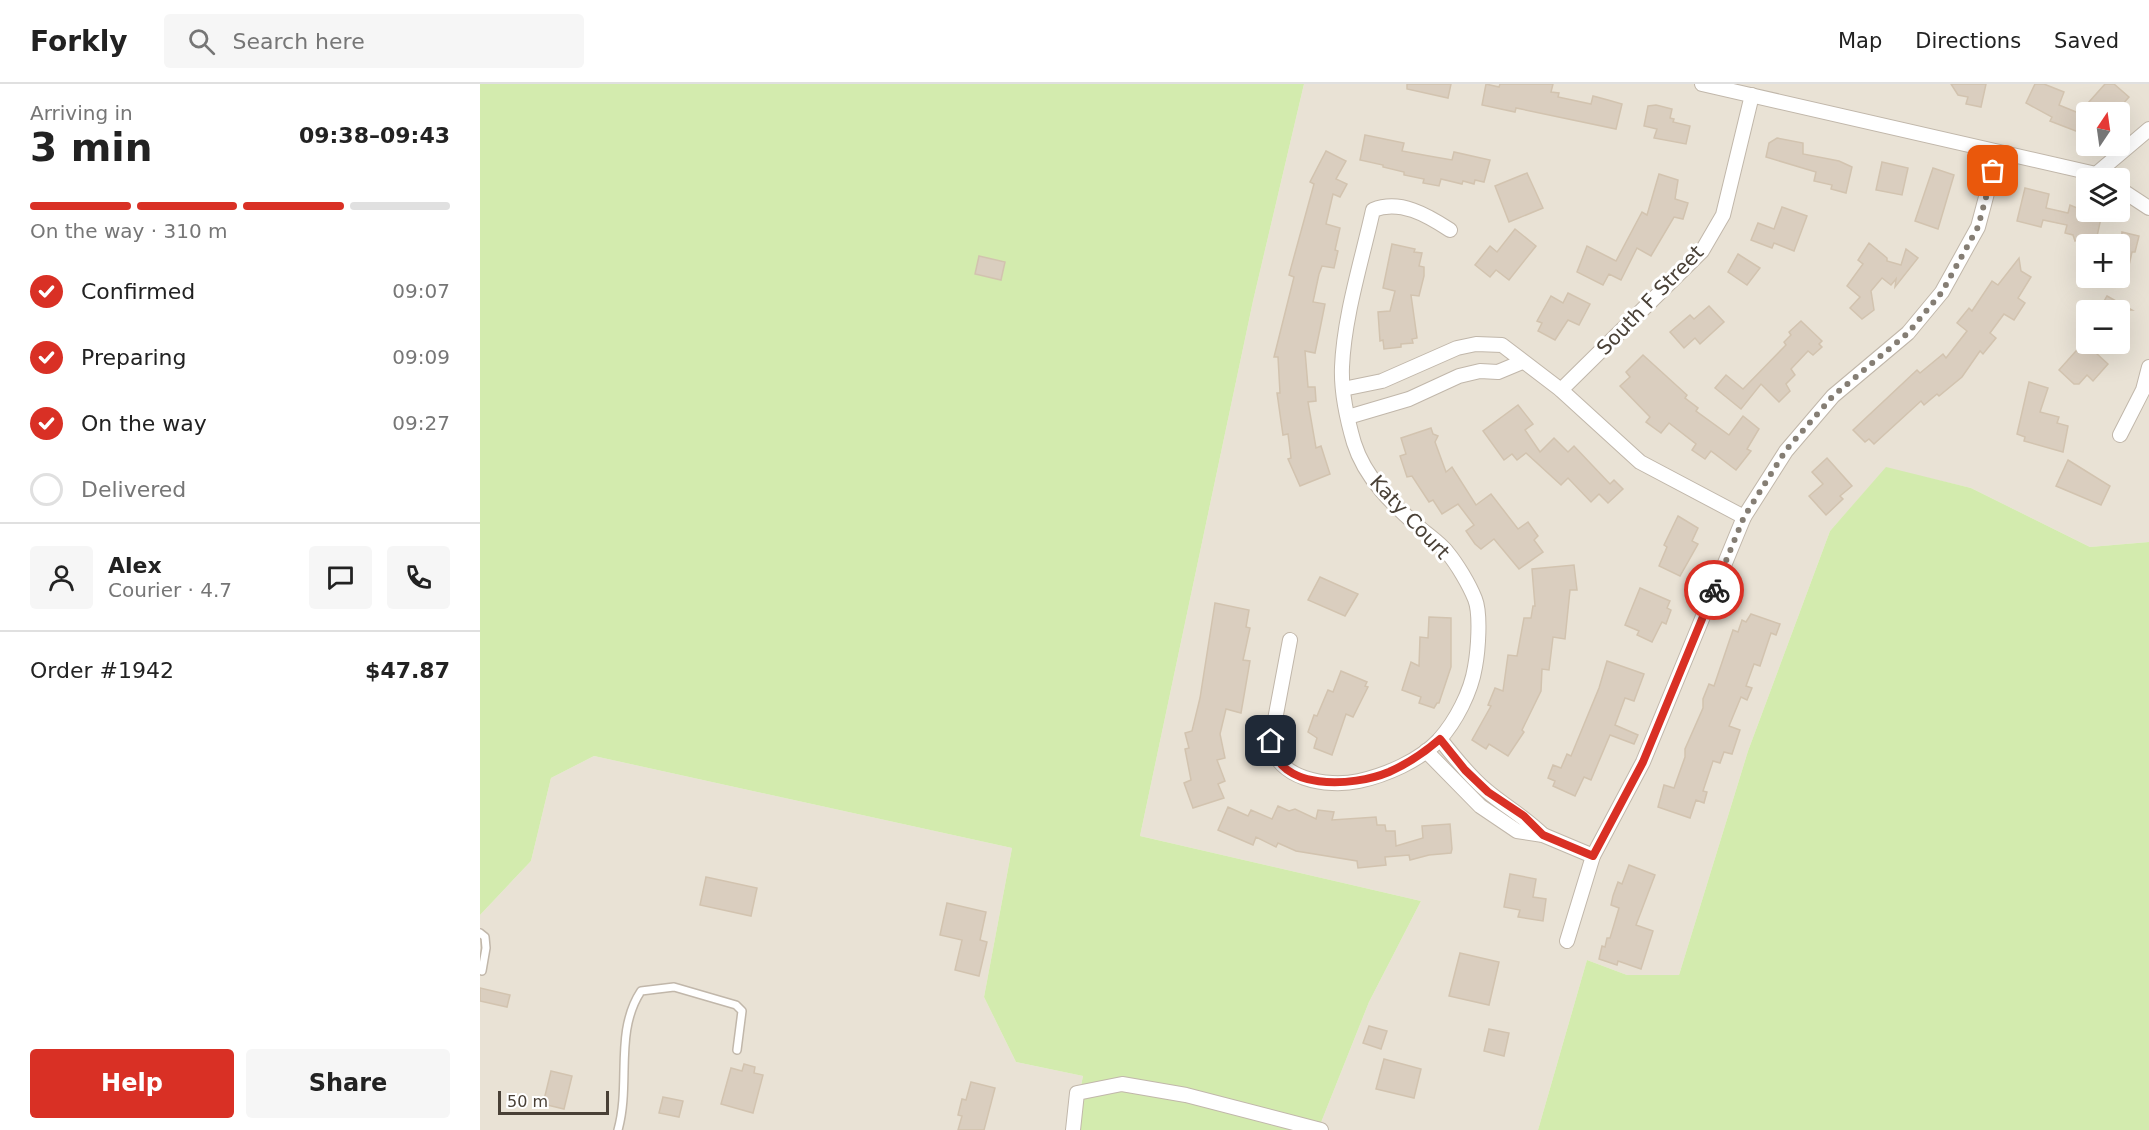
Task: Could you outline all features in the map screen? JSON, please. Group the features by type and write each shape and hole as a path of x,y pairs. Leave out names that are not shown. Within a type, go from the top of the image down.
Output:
{"street":[{"path":"1702,84 2076,171"},
{"name":"South F Street","path":"1561,390 1702,251 1723,215 1752,95"},
{"path":"2108,168 2149,129"},
{"path":"1567,941 1593,856 1643,762 1744,517 1786,450 1833,396 1908,333 1942,292 1978,227 1998,152"},
{"path":"2130,196 2149,208"},
{"name":"Katy Court","path":"1290,640 1271,741 1272,754 1285,768 1302,778 1326,782 1356,782 1389,772 1426,751 1440,739 1462,705 1475,668 1478,635 1475,600 1447,552 1393,505 1366,470 1355,444 1343,389 1344,345 1373,210 1383,206 1394,206 1415,210 1450,230"},
{"path":"1343,389 1382,381 1442,353 1476,344 1502,345 1561,390 1640,462 1744,517"},
{"path":"1348,417 1409,399 1459,376 1480,371 1498,372 1522,362"},
{"path":"2120,435 2146,390 2149,367"},
{"path":"1440,739 1465,770 1488,792 1524,816 1543,835"},
{"path":"1426,751 1480,806 1516,831 1543,835 1593,856"},
{"path":"1072,1130 1077,1094 1122,1084 1186,1095 1321,1130"}],"lane":[{"path":"480,933 485,937 486,948 482,971"},
{"path":"618,1130 624,1106 624,1030 631,1006 641,991 674,987 736,1005 742,1011 737,1050"}],"shaded area":[{"path":"1304,84 2149,84 2149,542 2090,547 1971,488 1886,468 1830,531 1748,751 1679,975 1627,975 1587,960 1538,1130 1318,1130 1369,1002 1421,901 1140,836 1253,301"},
{"path":"594,756 1012,848 984,997 1016,1062 1083,1076 1072,1130 480,1130 480,915 531,861 551,778"}],"green space":[{"path":"480,84 1304,84 1253,301 1140,836 1421,901 1369,1002 1318,1130 1072,1130 1083,1076 1016,1062 984,997 1012,848 594,756 551,778 531,861 480,915"},
{"path":"1886,467 1971,488 2090,547 2149,542 2149,1130 1538,1130 1587,960 1627,975 1679,975 1748,751 1830,531"}],"building":[{"path":"1407,84 1451,84 1448,98 1407,89"},
{"path":"1486,84 1499,87 1500,84 1553,84 1551,92 1559,93 1558,97 1591,104 1593,96 1622,104 1616,129 1516,108 1515,112 1482,105"},
{"path":"1951,84 1986,84 1981,107 1966,104 1968,97 1958,95"},
{"path":"2035,84 2044,84 2064,92 2059,105 2076,112 2076,131 2050,121 2052,117 2026,103"},
{"path":"2105,84 2114,84 2129,97 2125,102 2089,102"},
{"path":"1656,105 1672,109 1670,118 1674,119 1673,122 1690,126 1686,144 1654,138 1657,129 1644,126 1648,106"},
{"path":"1365,135 1404,143 1402,151 1452,160 1454,152 1490,160 1484,182 1475,180 1474,184 1463,181 1462,184 1441,179 1439,186 1423,183 1424,179 1404,175 1404,172 1383,167 1383,165 1360,160"},
{"path":"1777,138 1803,143 1803,154 1839,161 1852,167 1846,193 1831,189 1832,185 1814,181 1816,172 1766,157 1769,143"},
{"path":"1326,151 1346,161 1336,179 1347,184 1340,197 1333,194 1326,224 1340,228 1335,250 1338,251 1334,268 1322,266 1319,274 1313,302 1325,304 1315,353 1305,351 1308,387 1315,387 1316,401 1308,402 1316,448 1321,446 1330,474 1300,486 1288,459 1291,458 1288,434 1283,435 1277,393 1280,393 1278,357 1274,357 1294,277 1289,275 1314,184 1310,182"},
{"path":"1882,162 1908,168 1902,195 1876,190"},
{"path":"1933,168 1954,175 1938,229 1915,221"},
{"path":"1527,173 1543,208 1509,222 1495,186"},
{"path":"1659,174 1678,180 1675,199 1688,203 1683,219 1674,217 1651,256 1637,248 1621,280 1609,274 1603,285 1577,272 1587,246 1616,261 1642,212 1647,215"},
{"path":"2025,188 2049,194 2046,208 2068,213 2070,205 2076,208 2076,222 2100,222 2098,234 2076,234 2075,241 2073,235 2065,233 2067,225 2043,220 2041,227 2017,221"},
{"path":"1782,207 1807,216 1794,251 1774,243 1772,248 1751,240 1758,223 1774,229"},
{"path":"1515,229 1536,246 1509,280 1496,270 1490,277 1475,265 1490,246 1497,252"},
{"path":"2122,232 2139,236 2130,261 2130,234 2122,234"},
{"path":"1869,243 1887,258 1887,261 1901,265 1906,249 1918,258 1895,287 1896,279 1891,285 1882,278 1871,291 1874,310 1862,319 1850,308 1860,297 1847,286 1863,264 1858,260"},
{"path":"1392,244 1415,249 1414,252 1422,253 1419,266 1424,267 1424,276 1419,296 1411,295 1417,338 1412,339 1413,343 1401,344 1401,347 1384,349 1383,340 1380,341 1378,312 1390,311 1395,291 1383,288"},
{"path":"1738,254 1760,268 1747,285 1728,272"},
{"path":"979,256 1005,262 1001,280 975,274"},
{"path":"2019,258 2021,271 2031,277 2018,298 2025,303 2014,320 2004,314 1990,333 1996,338 1983,354 1980,351 1962,377 1939,396 1937,394 1924,405 1921,401 1874,444 1869,439 1865,442 1853,430 1917,370 1920,373 1943,354 1946,358 1967,331 1957,323 1969,308 1972,311 1992,281 1998,285"},
{"path":"1568,293 1590,304 1579,325 1568,320 1555,340 1538,331 1542,323 1537,321 1551,296 1563,303"},
{"path":"1709,306 1724,322 1700,344 1695,338 1684,348 1670,332 1690,315 1694,319"},
{"path":"1801,321 1822,341 1819,344 1822,347 1813,355 1808,351 1791,369 1795,375 1786,384 1790,391 1779,402 1761,384 1741,409 1715,388 1726,375 1743,389 1786,345 1784,342 1791,335 1789,332"},
{"path":"2076,351 2076,354 2097,354 2108,364 2093,381 2087,375 2079,384 2074,384 2059,370"},
{"path":"1643,355 1687,395 1685,398 1698,408 1696,411 1729,435 1743,416 1759,429 1747,449 1751,451 1736,470 1711,451 1705,459 1692,450 1696,444 1669,423 1661,433 1646,422 1650,417 1620,386 1630,377 1626,372"},
{"path":"2029,382 2048,388 2040,412 2059,417 2057,423 2068,426 2063,452 2024,441 2025,437 2017,434"},
{"path":"1518,405 1533,424 1525,430 1540,452 1554,438 1568,452 1574,446 1610,484 1614,480 1623,489 1608,503 1599,494 1591,502 1568,478 1561,485 1526,453 1517,460 1512,454 1504,460 1483,431"},
{"path":"1431,428 1433,434 1438,436 1435,442 1446,472 1452,467 1476,505 1491,494 1518,529 1528,522 1538,536 1534,540 1543,552 1519,569 1494,539 1481,549 1475,544 1466,531 1474,525 1458,504 1442,514 1433,500 1429,502 1412,476 1407,477 1400,456 1406,454 1401,438"},
{"path":"1827,458 1852,486 1840,496 1843,499 1826,515 1809,496 1823,484 1812,472"},
{"path":"2068,460 2110,486 2101,505 2056,486"},
{"path":"1678,516 1698,528 1692,541 1698,544 1680,576 1659,566 1667,547 1664,545"},
{"path":"1574,565 1577,590 1570,590 1565,639 1553,637 1549,670 1542,669 1541,691 1522,730 1524,732 1508,756 1489,744 1486,749 1472,740 1491,706 1488,705 1495,688 1503,691 1508,655 1517,656 1524,618 1531,618 1533,606 1535,606 1532,569"},
{"path":"1320,577 1358,594 1345,616 1308,600"},
{"path":"1640,588 1670,601 1667,608 1671,610 1666,624 1662,622 1652,642 1637,635 1639,631 1625,625"},
{"path":"1215,603 1249,610 1246,627 1250,628 1243,660 1250,661 1241,713 1226,709 1220,734 1225,758 1217,760 1225,781 1218,784 1224,798 1193,808 1184,783 1191,780 1185,749 1189,748 1185,733 1192,731 1200,698"},
{"path":"1751,614 1780,624 1776,635 1771,633 1760,666 1754,664 1746,686 1752,688 1747,700 1741,697 1729,726 1740,730 1732,754 1724,752 1720,763 1713,761 1703,791 1707,792 1704,803 1696,800 1690,818 1658,807 1664,785 1674,788 1685,757 1685,749 1703,708 1703,699 1709,684 1714,686 1733,630 1738,632 1742,620 1746,622"},
{"path":"1429,617 1451,618 1451,667 1439,703 1434,708 1419,703 1421,697 1402,690 1411,662 1419,666 1420,637 1428,638"},
{"path":"1607,661 1644,674 1634,701 1625,698 1615,725 1638,735 1634,744 1610,735 1591,780 1584,777 1575,796 1553,786 1555,781 1548,778 1553,765 1561,768 1567,754 1571,756 1599,688"},
{"path":"1341,671 1367,682 1365,686 1368,687 1353,717 1346,714 1332,755 1314,748 1317,738 1308,732 1314,715 1317,716 1328,690 1333,692"},
{"path":"1278,806 1289,811 1295,809 1316,819 1318,810 1334,812 1332,820 1376,817 1377,825 1385,825 1386,831 1395,831 1396,846 1423,838 1422,826 1450,824 1451,853 1410,860 1409,855 1385,857 1386,865 1358,868 1357,861 1296,851 1278,843 1276,847 1256,837 1253,845 1218,830 1228,807 1248,816 1251,810 1272,819"},
{"path":"1629,865 1655,875 1636,925 1653,931 1641,969 1618,961 1617,965 1599,959 1602,946 1605,947 1607,938 1610,938 1619,908 1611,905 1613,896 1618,882 1622,884"},
{"path":"1510,874 1536,879 1533,897 1546,899 1543,921 1518,917 1520,910 1504,907"},
{"path":"706,877 757,888 751,916 700,905"},
{"path":"947,903 986,912 980,940 987,942 979,976 955,970 962,940 940,935"},
{"path":"1460,953 1499,962 1489,1005 1449,996"},
{"path":"480,988 510,995 507,1007 480,1001"},
{"path":"1369,1026 1387,1031 1381,1049 1363,1043"},
{"path":"1489,1029 1509,1033 1504,1056 1484,1051"},
{"path":"1384,1059 1421,1069 1414,1098 1376,1089"},
{"path":"744,1064 755,1067 754,1073 763,1075 753,1113 721,1104 731,1068 742,1071"},
{"path":"551,1071 572,1076 564,1109 543,1104"},
{"path":"971,1082 995,1088 984,1130 958,1130 962,1116 958,1115 962,1099 966,1100"},
{"path":"663,1097 683,1101 679,1117 659,1113"}],"way so far":[{"path":"1714,590 1744,517 1786,450 1833,396 1908,333 1942,292 1978,227 1993,171"}],"route":[{"path":"1271,741 1272,754 1285,768 1302,778 1326,782 1356,782 1389,772 1426,751 1440,739 1465,770 1488,792 1524,816 1543,835 1593,856 1643,762 1714,590"}]}
